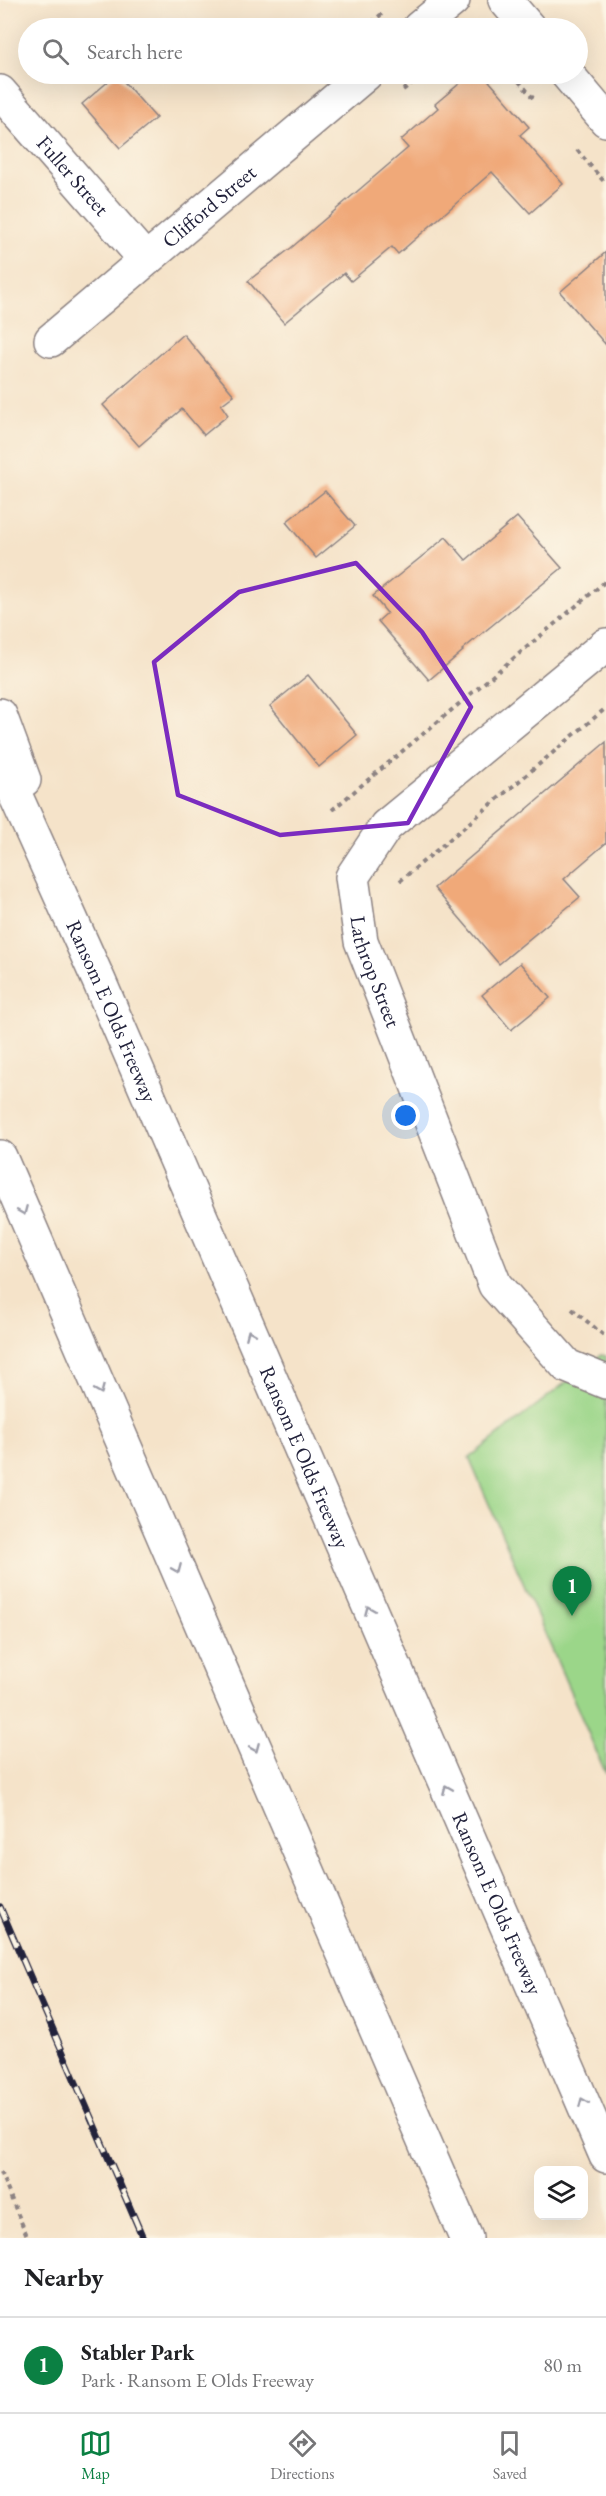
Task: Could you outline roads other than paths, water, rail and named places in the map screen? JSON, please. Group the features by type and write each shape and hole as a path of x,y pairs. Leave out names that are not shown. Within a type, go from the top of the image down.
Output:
{"main road":[{"path":"431,18 453,0"},
{"path":"505,0 520,18"},
{"name":"Clifford Street","path":"51,340 354,84"},
{"path":"575,84 606,120"},
{"name":"Fuller Street","path":"0,92 145,259"},
{"name":"Lathrop Street","path":"606,645 386,826 352,877 361,941 495,1285 567,1366 606,1382"},
{"path":"0,714 99,981"},
{"name":"Ransom E Olds Freeway","path":"0,761 99,981 606,2156"},
{"path":"0,1157 466,2238"}],"railway":[{"path":"0,1907 143,2238"}],"place":[{"name":"Stabler Park","path":"572,1616"}]}
